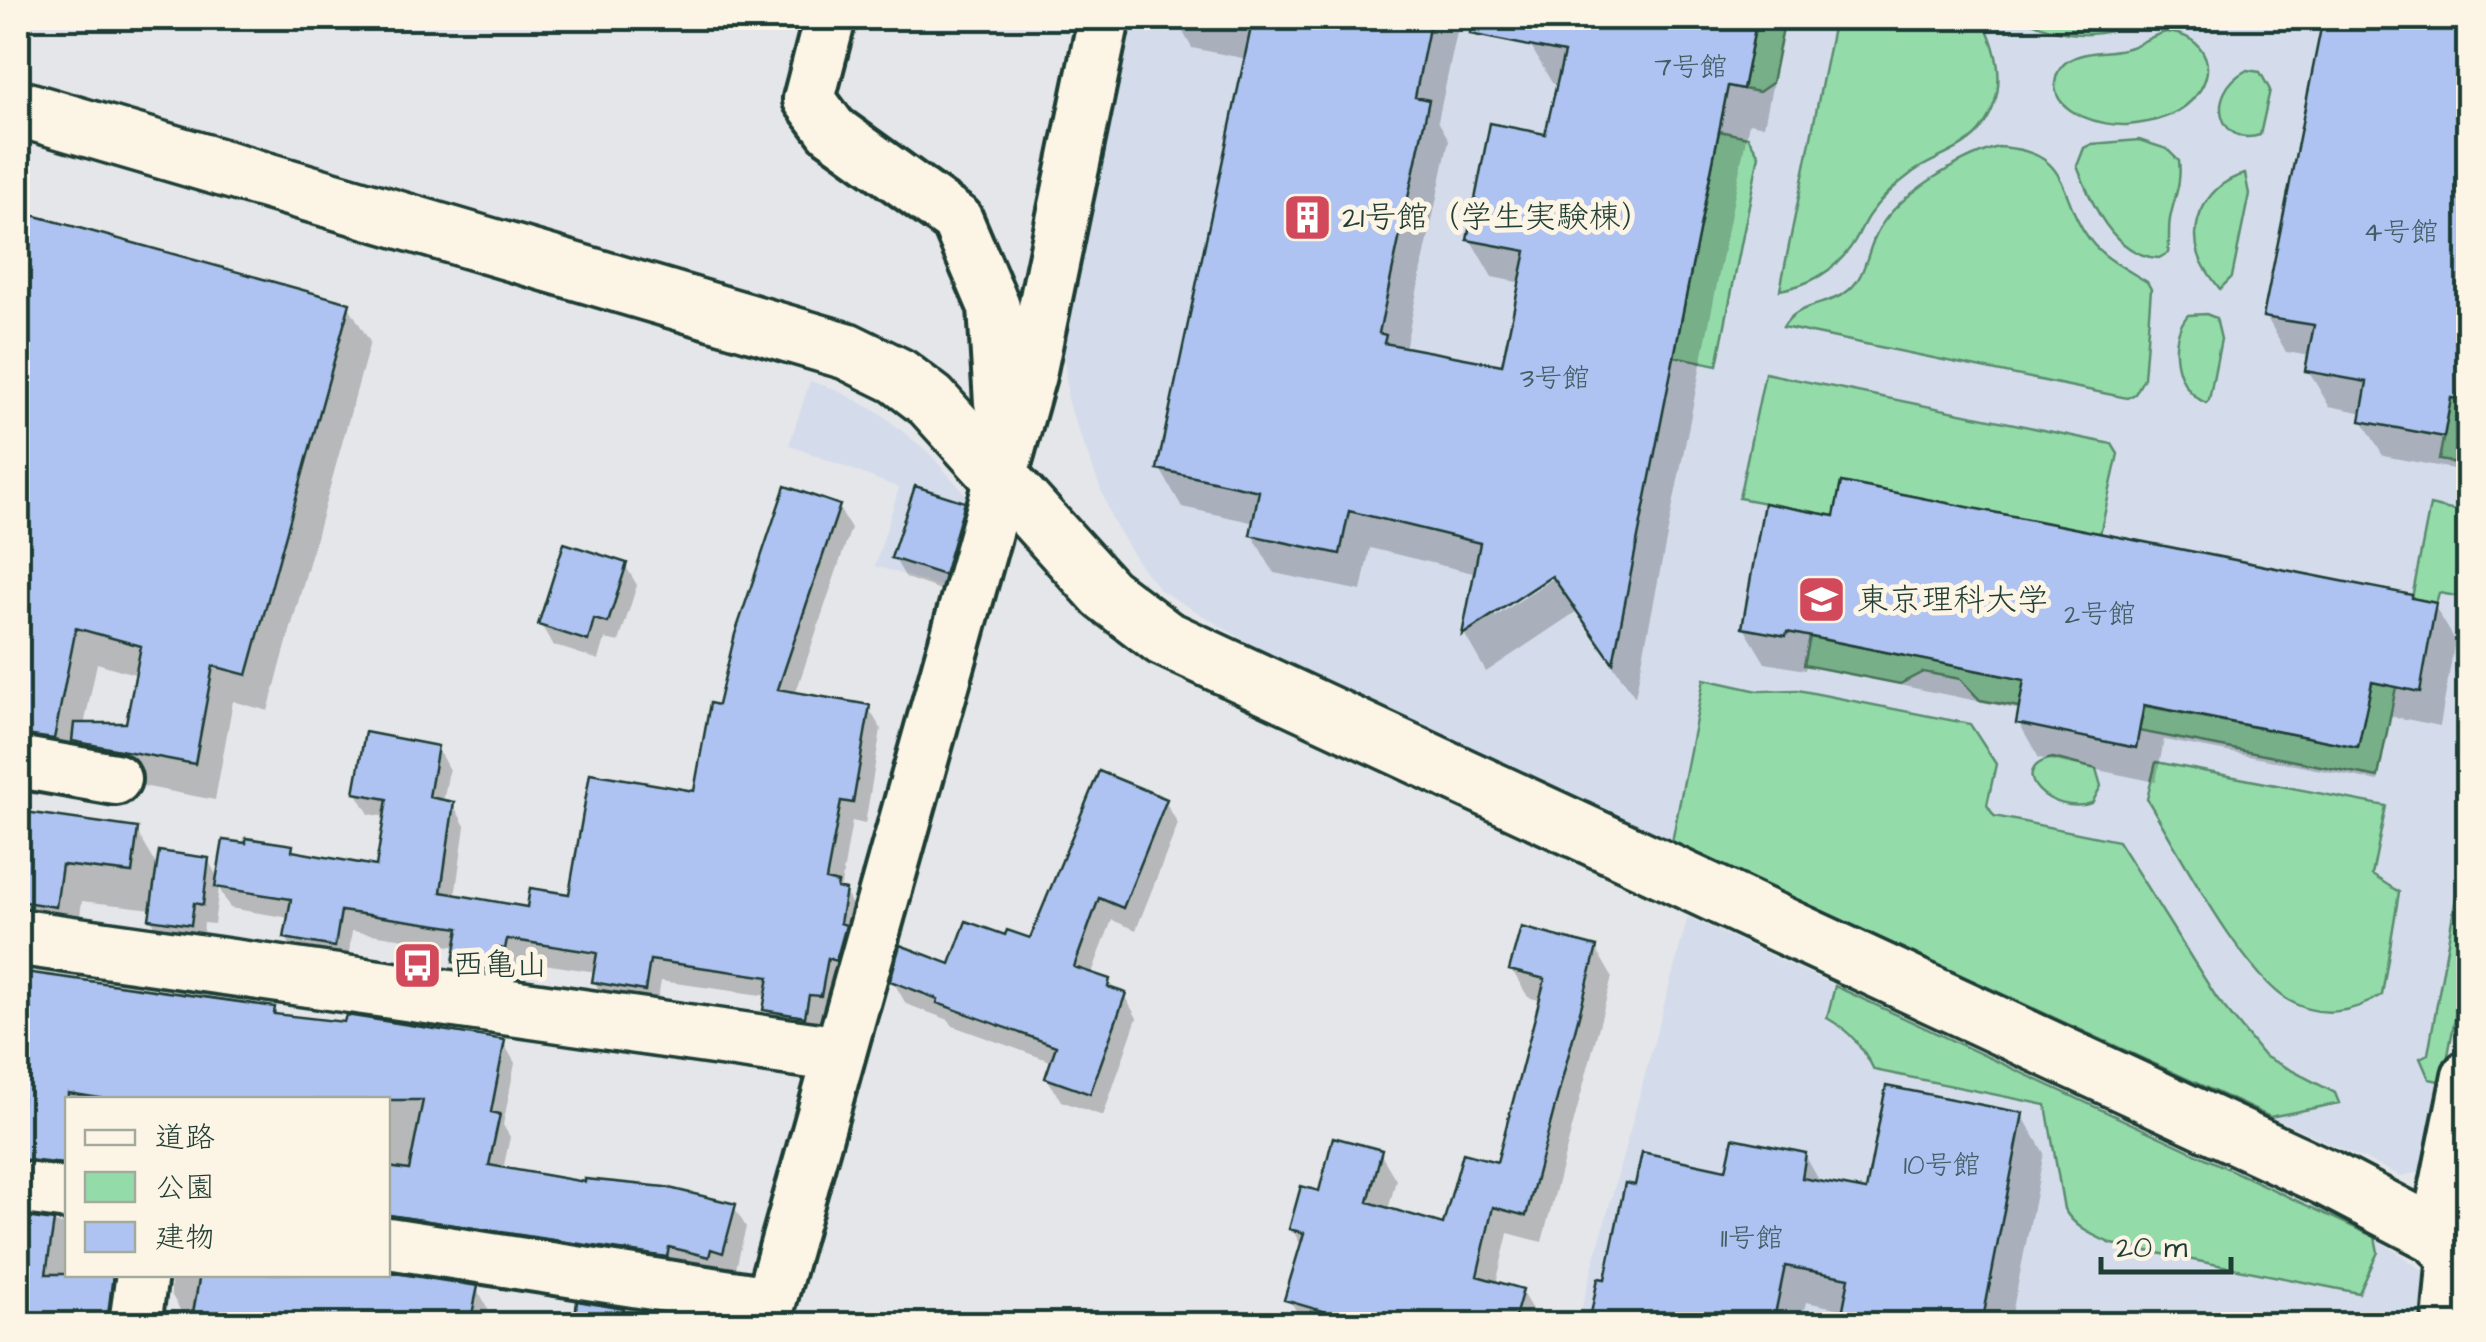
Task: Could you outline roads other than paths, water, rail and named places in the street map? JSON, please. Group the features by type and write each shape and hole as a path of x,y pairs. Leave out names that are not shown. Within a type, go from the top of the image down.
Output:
{"street":[{"path":"830,18 810,99 832,130 957,220 994,307 1000,403"},
{"path":"390,1243 767,1313 1030,375 1104,18"},
{"path":"18,108 846,351 898,376 931,401 1106,594 1164,638 2327,1178 2453,1254"},
{"path":"18,762 115,779"},
{"path":"18,937 838,1054"},
{"path":"2448,1324 2468,1076"},
{"path":"18,1186 65,1194"},
{"path":"135,1324 142,1277"}],"place":[{"name":"21号館（学生実験棟）","path":"1307,217"},
{"name":"東京理科大学","path":"1822,600"},
{"name":"西亀山","path":"417,965"}]}
